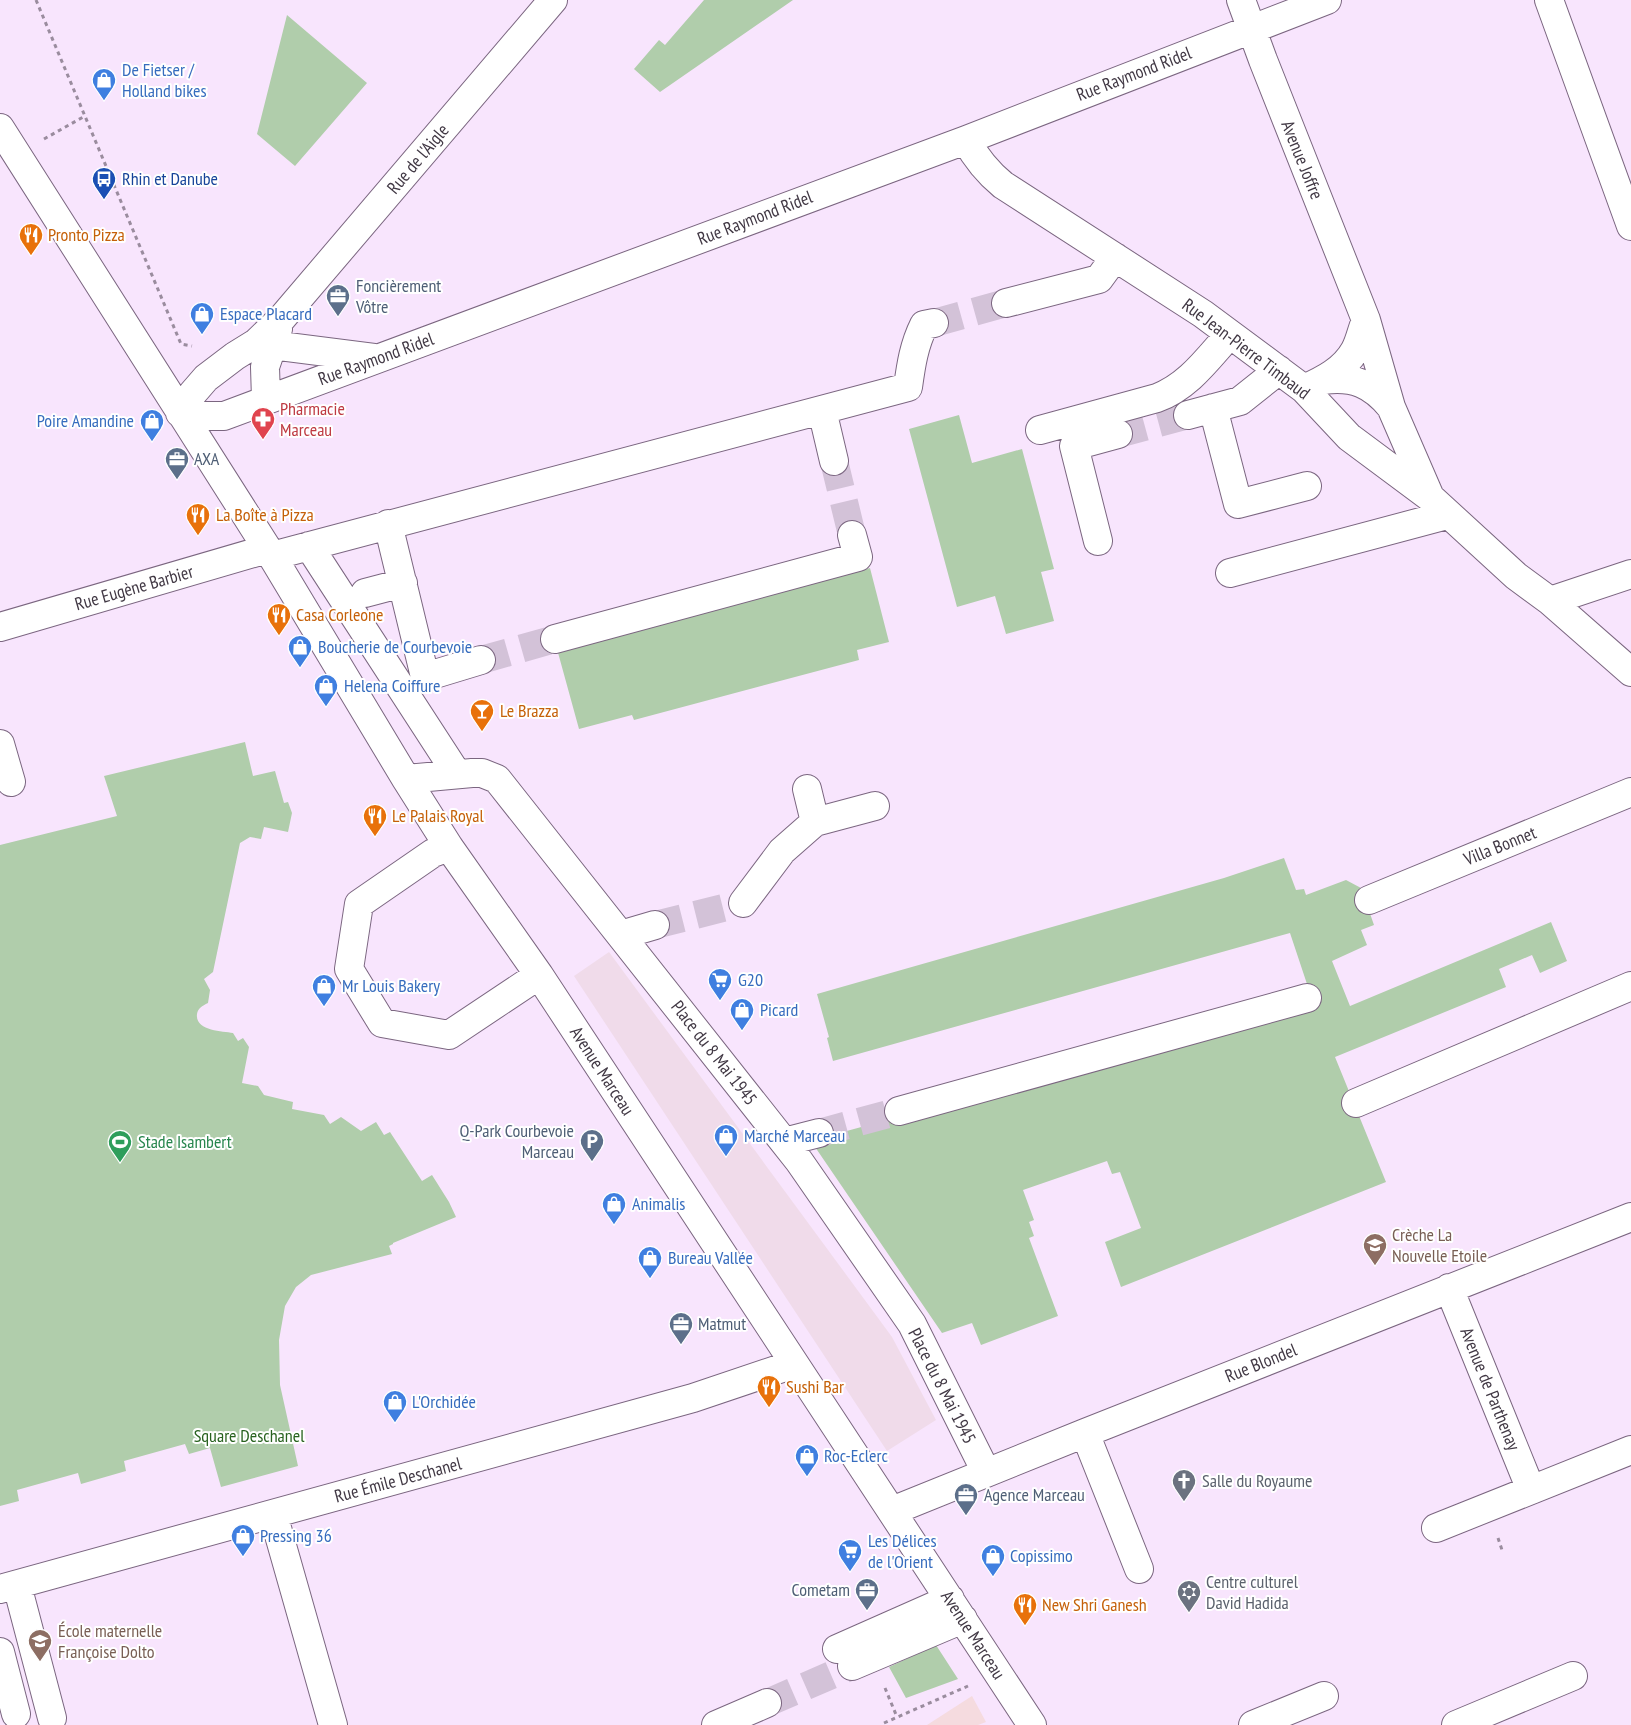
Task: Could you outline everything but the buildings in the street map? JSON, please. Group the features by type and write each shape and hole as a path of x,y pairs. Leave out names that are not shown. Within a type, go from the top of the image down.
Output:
{"street":[{"name":"Rue de l'Aigle","path":"180,413 206,378 254,348 282,318 553,0"},
{"name":"Avenue Joffre","path":"1241,0 1366,320 1391,407 1439,507"},
{"name":"Rue Raymond Ridel","path":"180,413 224,416 966,140 1326,0"},
{"path":"1549,0 1631,226"},
{"name":"Avenue Marceau","path":"0,128 9,156 270,552 449,847 539,975 957,1609 998,1673 1025,1723"},
{"name":"Rue Jean-Pierre Timbaud","path":"966,140 981,164 1003,186 1203,314 1278,370 1314,384 1339,378 1352,380 1368,386 1391,407"},
{"path":"1006,303 1098,278 1115,257"},
{"path":"1314,384 1342,367 1352,355 1366,320"},
{"name":"Rue Eugène Barbier","path":"0,627 270,552 309,546 908,387 912,356 918,336 924,325 934,323"},
{"path":"1040,430 1171,393 1192,376 1230,334"},
{"name":"Rue de l'Aigle","path":"254,348 265,367 266,399"},
{"path":"254,348 378,359"},
{"path":"1278,370 1240,400 1200,412 1238,504 1307,486"},
{"name":"Rue Jean-Pierre Timbaud","path":"1314,384 1349,437 1439,507 1516,576 1550,601 1631,672"},
{"path":"822,410 834,461"},
{"path":"1098,541 1074,446 1118,434"},
{"path":"1230,573 1439,507"},
{"path":"388,524 403,583 413,680"},
{"path":"309,546 353,595 413,680 456,774"},
{"path":"554,639 855,546"},
{"path":"1550,601 1631,574"},
{"path":"353,595 403,583"},
{"path":"413,680 481,660"},
{"path":"0,744 11,782"},
{"name":"Place du 8 Mai 1945","path":"406,779 482,773 497,779 799,1161 912,1324 986,1472"},
{"path":"807,789 815,822"},
{"name":"Villa Bonnet","path":"1368,900 1631,792"},
{"path":"743,902 782,851 815,822 876,806"},
{"path":"449,847 433,853 358,904 349,969 382,1023 449,1035 539,975"},
{"path":"621,935 655,925"},
{"path":"1356,1103 1631,986"},
{"path":"899,1111 1307,998"},
{"path":"784,1142 819,1133"},
{"name":"Rue Blondel","path":"892,1511 1631,1217"},
{"name":"Avenue de Parthenay","path":"1449,1288 1531,1490"},
{"name":"Rue Émile Deschanel","path":"8,1587 693,1398 794,1364"},
{"path":"1085,1433 1139,1570"},
{"path":"1436,1528 1631,1450"},
{"path":"273,1514 333,1725"},
{"path":"8,1587 52,1718"},
{"path":"845,1657 957,1609"},
{"path":"0,1652 16,1714"},
{"path":"1456,1725 1484,1719 1573,1676"},
{"path":"1253,1725 1324,1696"},
{"path":"716,1725 767,1703"}],"path":[{"path":"36,0 180,344 254,348"},
{"path":"9,156 85,116"},
{"path":"884,1724 998,1673"}],"shaded area":[{"name":"Marché Marceau","path":"609,952 892,1337 936,1420 887,1451 574,976"},
{"path":"972,1696 986,1722 978,1725 927,1725"}],"green space":[{"path":"704,0 793,0 660,92 634,69 659,40 665,45"},
{"path":"287,15 367,83 295,166 257,134"},
{"path":"959,415 972,463 1022,449 1054,569 1041,572 1054,621 1006,634 995,596 957,607 909,429"},
{"path":"870,568 889,642 857,650 859,660 634,720 632,715 579,729 557,649"},
{"name":"Stade Isambert","path":"245,742 253,776 275,771 284,803 288,802 292,813 288,832 264,827 261,839 250,837 240,843 213,972 204,979 210,990 208,1003 198,1010 198,1020 200,1024 210,1029 233,1033 238,1041 243,1038 249,1047 242,1083 258,1086 264,1095 293,1102 292,1109 324,1115 330,1124 341,1117 361,1131 376,1122 384,1135 390,1132 422,1181 432,1175 456,1217 393,1243 389,1246 392,1254 311,1275 296,1287 285,1306 279,1340 280,1385 298,1466 221,1487 210,1448 189,1454 185,1444 124,1461 126,1471 81,1484 78,1473 17,1490 19,1501 0,1506 0,845 117,816 104,776"},
{"path":"1284,858 1296,890 1304,889 1306,895 1346,880 1361,888 1374,925 1361,930 1367,945 1332,961 1350,1006 1551,922 1567,961 1540,973 1532,955 1499,969 1506,987 1335,1057 1386,1182 1121,1287 1105,1242 1141,1228 1120,1172 1112,1174 1107,1161 1023,1190 1034,1220 1029,1222 1034,1236 1029,1238 1058,1316 981,1345 972,1323 942,1333 813,1144 821,1138 1313,1002 1290,933 833,1061 827,1038 829,1037 817,994 1224,878"},
{"path":"936,1645 958,1679 906,1698 889,1667"}],"tunnel":[{"path":"934,323 1006,303"},
{"path":"1118,434 1188,415"},
{"path":"834,461 852,535"},
{"path":"481,660 555,639"},
{"path":"655,925 743,903"},
{"path":"819,1133 899,1111"},
{"path":"767,1703 852,1666"}],"place":[{"name":"De Fietser / Holland bikes","path":"104,101"},
{"name":"Rhin et Danube","path":"104,200"},
{"name":"Pronto Pizza","path":"31,256"},
{"name":"Foncièrement Vôtre","path":"338,317"},
{"name":"Espace Placard","path":"202,335"},
{"name":"Pharmacie Marceau","path":"263,440"},
{"name":"Poire Amandine","path":"152,442"},
{"name":"AXA","path":"177,480"},
{"name":"La Boîte à Pizza","path":"198,536"},
{"name":"Casa Corleone","path":"279,636"},
{"name":"Boucherie de Courbevoie","path":"300,668"},
{"name":"Helena Coiffure","path":"326,707"},
{"name":"Le Brazza","path":"482,732"},
{"name":"Le Palais Royal","path":"375,837"},
{"name":"G20","path":"720,1001"},
{"name":"Mr Louis Bakery","path":"324,1007"},
{"name":"Picard","path":"742,1031"},
{"name":"Marché Marceau","path":"726,1157"},
{"name":"Q-Park Courbevoie Marceau","path":"592,1162"},
{"name":"Stade Isambert","path":"120,1163"},
{"name":"Animalis","path":"614,1225"},
{"name":"Crèche La Nouvelle Etoile","path":"1375,1266"},
{"name":"Bureau Vallée","path":"650,1279"},
{"name":"Matmut","path":"681,1345"},
{"name":"Sushi Bar","path":"769,1408"},
{"name":"L'Orchidée","path":"395,1423"},
{"name":"Roc-Eclerc","path":"807,1477"},
{"name":"Salle du Royaume","path":"1184,1502"},
{"name":"Agence Marceau","path":"966,1516"},
{"name":"Pressing 36","path":"243,1557"},
{"name":"Les Délices de l'Orient","path":"850,1572"},
{"name":"Copissimo","path":"993,1577"},
{"name":"Cometam","path":"867,1611"},
{"name":"Centre culturel David Hadida","path":"1189,1613"},
{"name":"New Shri Ganesh","path":"1025,1626"},
{"name":"École maternelle Françoise Dolto","path":"40,1662"}],"park label":[{"name":"Square Deschanel","path":"249,1436"}]}
